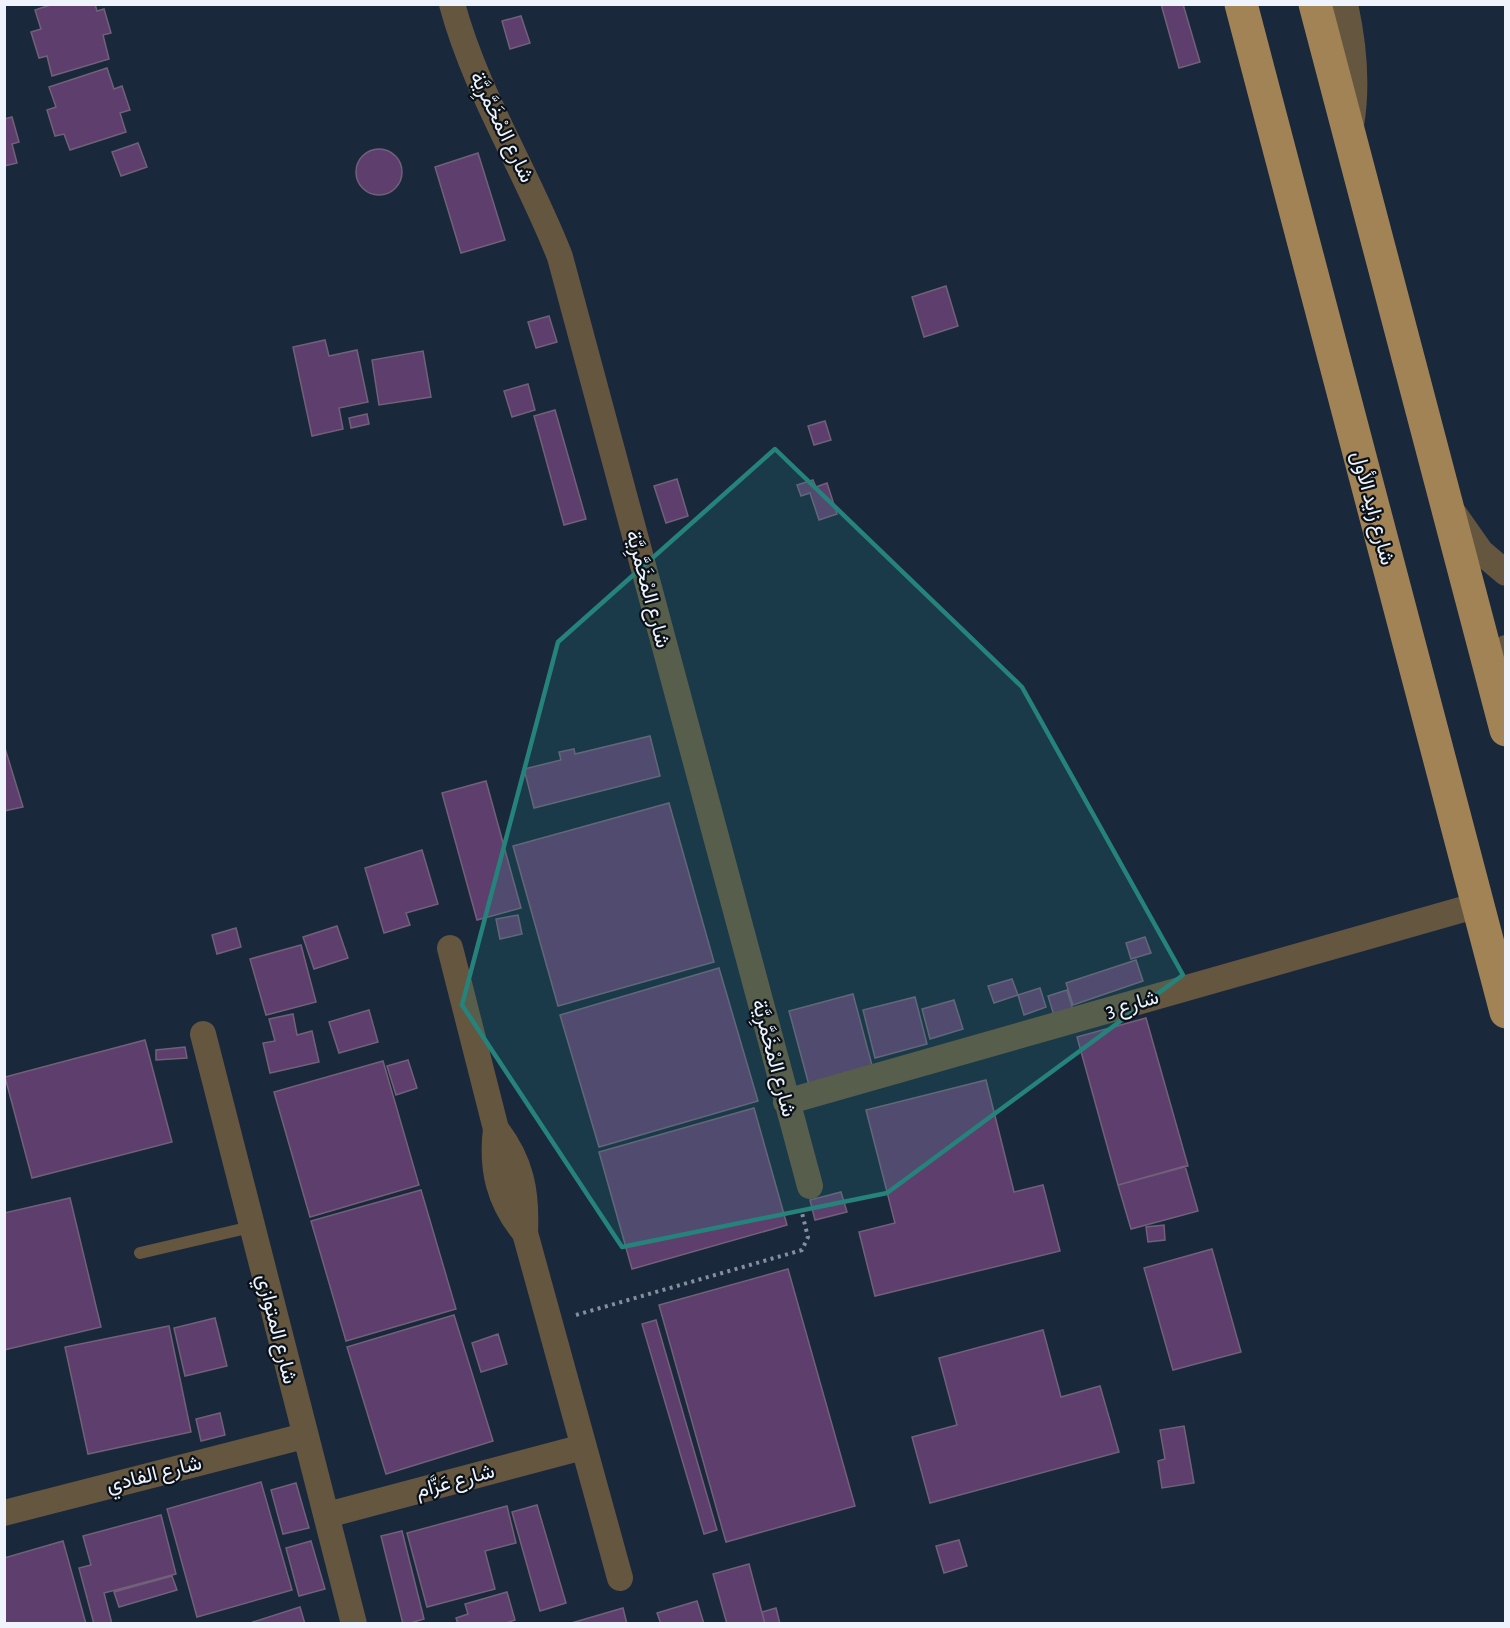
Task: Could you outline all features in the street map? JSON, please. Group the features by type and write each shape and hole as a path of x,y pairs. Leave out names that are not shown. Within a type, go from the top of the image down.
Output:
{"main road":[{"name":"شارع زايد الأول","path":"1241,4 1506,1012"},
{"path":"1315,4 1506,730"}],"street":[{"name":"شارع المْخَمَّرِيَّة","path":"452,4 471,64 538,203 560,257 786,1102 805,1196"},
{"path":"1345,4 1355,73 1349,137"},
{"path":"1445,497 1461,527 1481,552 1506,573"},
{"path":"1494,681 1506,648"},
{"name":"شارع 3","path":"786,1102 1478,905"},
{"path":"450,948 496,1129 494,1158 498,1185 513,1218 525,1233 620,1578"},
{"name":"شارع المتوازي","path":"203,1034 304,1436 327,1515 354,1623"},
{"name":"شارع الفادي","path":"4,1513 304,1436"},
{"name":"شارع عَزَّام","path":"327,1515 583,1447"}],"lane":[{"path":"140,1253 251,1227"}],"path":[{"path":"549,1323 801,1250 808,1237 805,1196"}],"highlighted area":[{"path":"775,449 1022,687 1183,975 887,1193 622,1247 462,1005 558,642"}],"building":[{"path":"53,4 95,4 97,11 104,9 111,33 103,35 109,59 52,76 47,56 39,58 31,32 41,29 35,10"},
{"path":"1161,4 1183,4 1200,62 1179,68"},
{"path":"521,16 530,43 510,49 502,21"},
{"path":"107,68 114,89 122,86 130,110 120,113 126,132 70,150 64,134 55,136 47,110 56,107 49,87"},
{"path":"12,117 19,142 12,144 17,163 4,166 4,119"},
{"path":"138,143 147,167 121,176 112,152"},
{"path":"379,149 388,150 395,156 401,163 401,181 395,188 388,194 379,195 370,194 363,188 357,181 356,172 357,163 363,156 370,150"},
{"path":"478,153 505,240 461,253 435,167"},
{"path":"946,286 958,326 924,337 912,297"},
{"path":"549,316 557,342 536,348 528,322"},
{"path":"325,340 329,356 357,350 368,402 339,408 343,429 312,436 293,347"},
{"path":"423,351 431,397 379,405 372,360"},
{"path":"528,384 535,410 512,417 504,391"},
{"path":"555,410 586,519 564,525 534,416"},
{"path":"367,414 369,424 351,428 349,418"},
{"path":"825,421 831,440 814,445 808,426"},
{"path":"677,479 688,516 666,523 654,486"},
{"path":"813,480 816,487 827,483 837,514 819,520 810,493 801,496 797,485"},
{"path":"650,736 660,776 534,808 524,769 561,760 559,752 574,749 575,754"},
{"path":"4,745 23,807 4,811"},
{"path":"486,781 521,908 477,920 442,793"},
{"path":"669,803 714,962 558,1006 513,846"},
{"path":"422,850 438,904 406,913 410,925 384,933 365,868"},
{"path":"518,915 522,934 500,939 496,919"},
{"path":"337,926 348,958 314,969 303,937"},
{"path":"236,928 241,947 217,954 212,935"},
{"path":"1145,937 1151,953 1131,959 1126,943"},
{"path":"301,945 316,1002 266,1015 250,959"},
{"path":"1136,960 1143,981 1073,1005 1066,983"},
{"path":"719,968 758,1101 599,1147 560,1015"},
{"path":"1012,979 1018,995 994,1003 988,986"},
{"path":"1040,988 1046,1007 1024,1015 1018,995"},
{"path":"1067,990 1075,1017 1056,1022 1048,996"},
{"path":"853,994 873,1069 809,1085 789,1011"},
{"path":"915,997 927,1044 875,1058 863,1010"},
{"path":"954,1000 963,1029 930,1039 922,1009"},
{"path":"369,1010 378,1042 339,1053 329,1022"},
{"path":"293,1014 297,1035 312,1031 319,1062 270,1073 263,1043 275,1041 269,1019"},
{"path":"1146,1018 1188,1166 1118,1185 1077,1037"},
{"path":"145,1040 172,1142 32,1178 5,1077"},
{"path":"185,1047 187,1058 156,1060 156,1050"},
{"path":"408,1060 417,1088 396,1095 387,1066"},
{"path":"383,1061 419,1185 310,1217 274,1092"},
{"path":"986,1080 1014,1192 1043,1185 1060,1251 875,1296 859,1232 895,1223 866,1110"},
{"path":"754,1108 787,1225 632,1269 599,1152"},
{"path":"1185,1166 1198,1211 1131,1229 1118,1185"},
{"path":"421,1190 456,1309 346,1341 311,1221"},
{"path":"841,1192 847,1212 815,1220 810,1200"},
{"path":"70,1198 101,1327 4,1350 4,1213"},
{"path":"1164,1225 1165,1240 1148,1242 1146,1227"},
{"path":"1212,1249 1241,1352 1173,1370 1144,1268"},
{"path":"788,1269 855,1506 726,1542 659,1305"},
{"path":"454,1315 493,1441 386,1474 347,1347"},
{"path":"215,1318 227,1366 185,1376 174,1328"},
{"path":"656,1320 717,1530 704,1534 642,1324"},
{"path":"169,1326 191,1432 88,1454 65,1347"},
{"path":"1043,1330 1061,1397 1100,1386 1119,1452 930,1503 912,1437 957,1425 939,1358"},
{"path":"498,1334 507,1364 481,1372 472,1343"},
{"path":"220,1413 225,1435 201,1441 196,1419"},
{"path":"1184,1426 1194,1483 1162,1488 1158,1461 1165,1459 1160,1430"},
{"path":"261,1482 292,1590 197,1617 167,1509"},
{"path":"296,1483 309,1528 283,1534 271,1490"},
{"path":"537,1505 566,1603 540,1611 512,1512"},
{"path":"507,1506 516,1543 485,1551 495,1589 427,1607 407,1533"},
{"path":"161,1515 176,1574 104,1593 112,1624 94,1624 79,1568 91,1565 83,1536"},
{"path":"402,1531 424,1619 407,1624 403,1624 381,1536"},
{"path":"959,1540 967,1566 944,1573 936,1546"},
{"path":"63,1541 86,1624 4,1624 4,1558"},
{"path":"311,1541 325,1589 299,1596 286,1548"},
{"path":"749,1564 765,1624 727,1624 713,1574"},
{"path":"172,1576 177,1590 119,1607 114,1592"},
{"path":"507,1592 515,1620 503,1624 458,1624 456,1618 468,1614 465,1604"},
{"path":"697,1601 704,1624 661,1624 657,1613"},
{"path":"300,1607 305,1624 247,1624"},
{"path":"623,1608 627,1624 568,1624"},
{"path":"776,1608 780,1624 765,1624 762,1612"}]}
